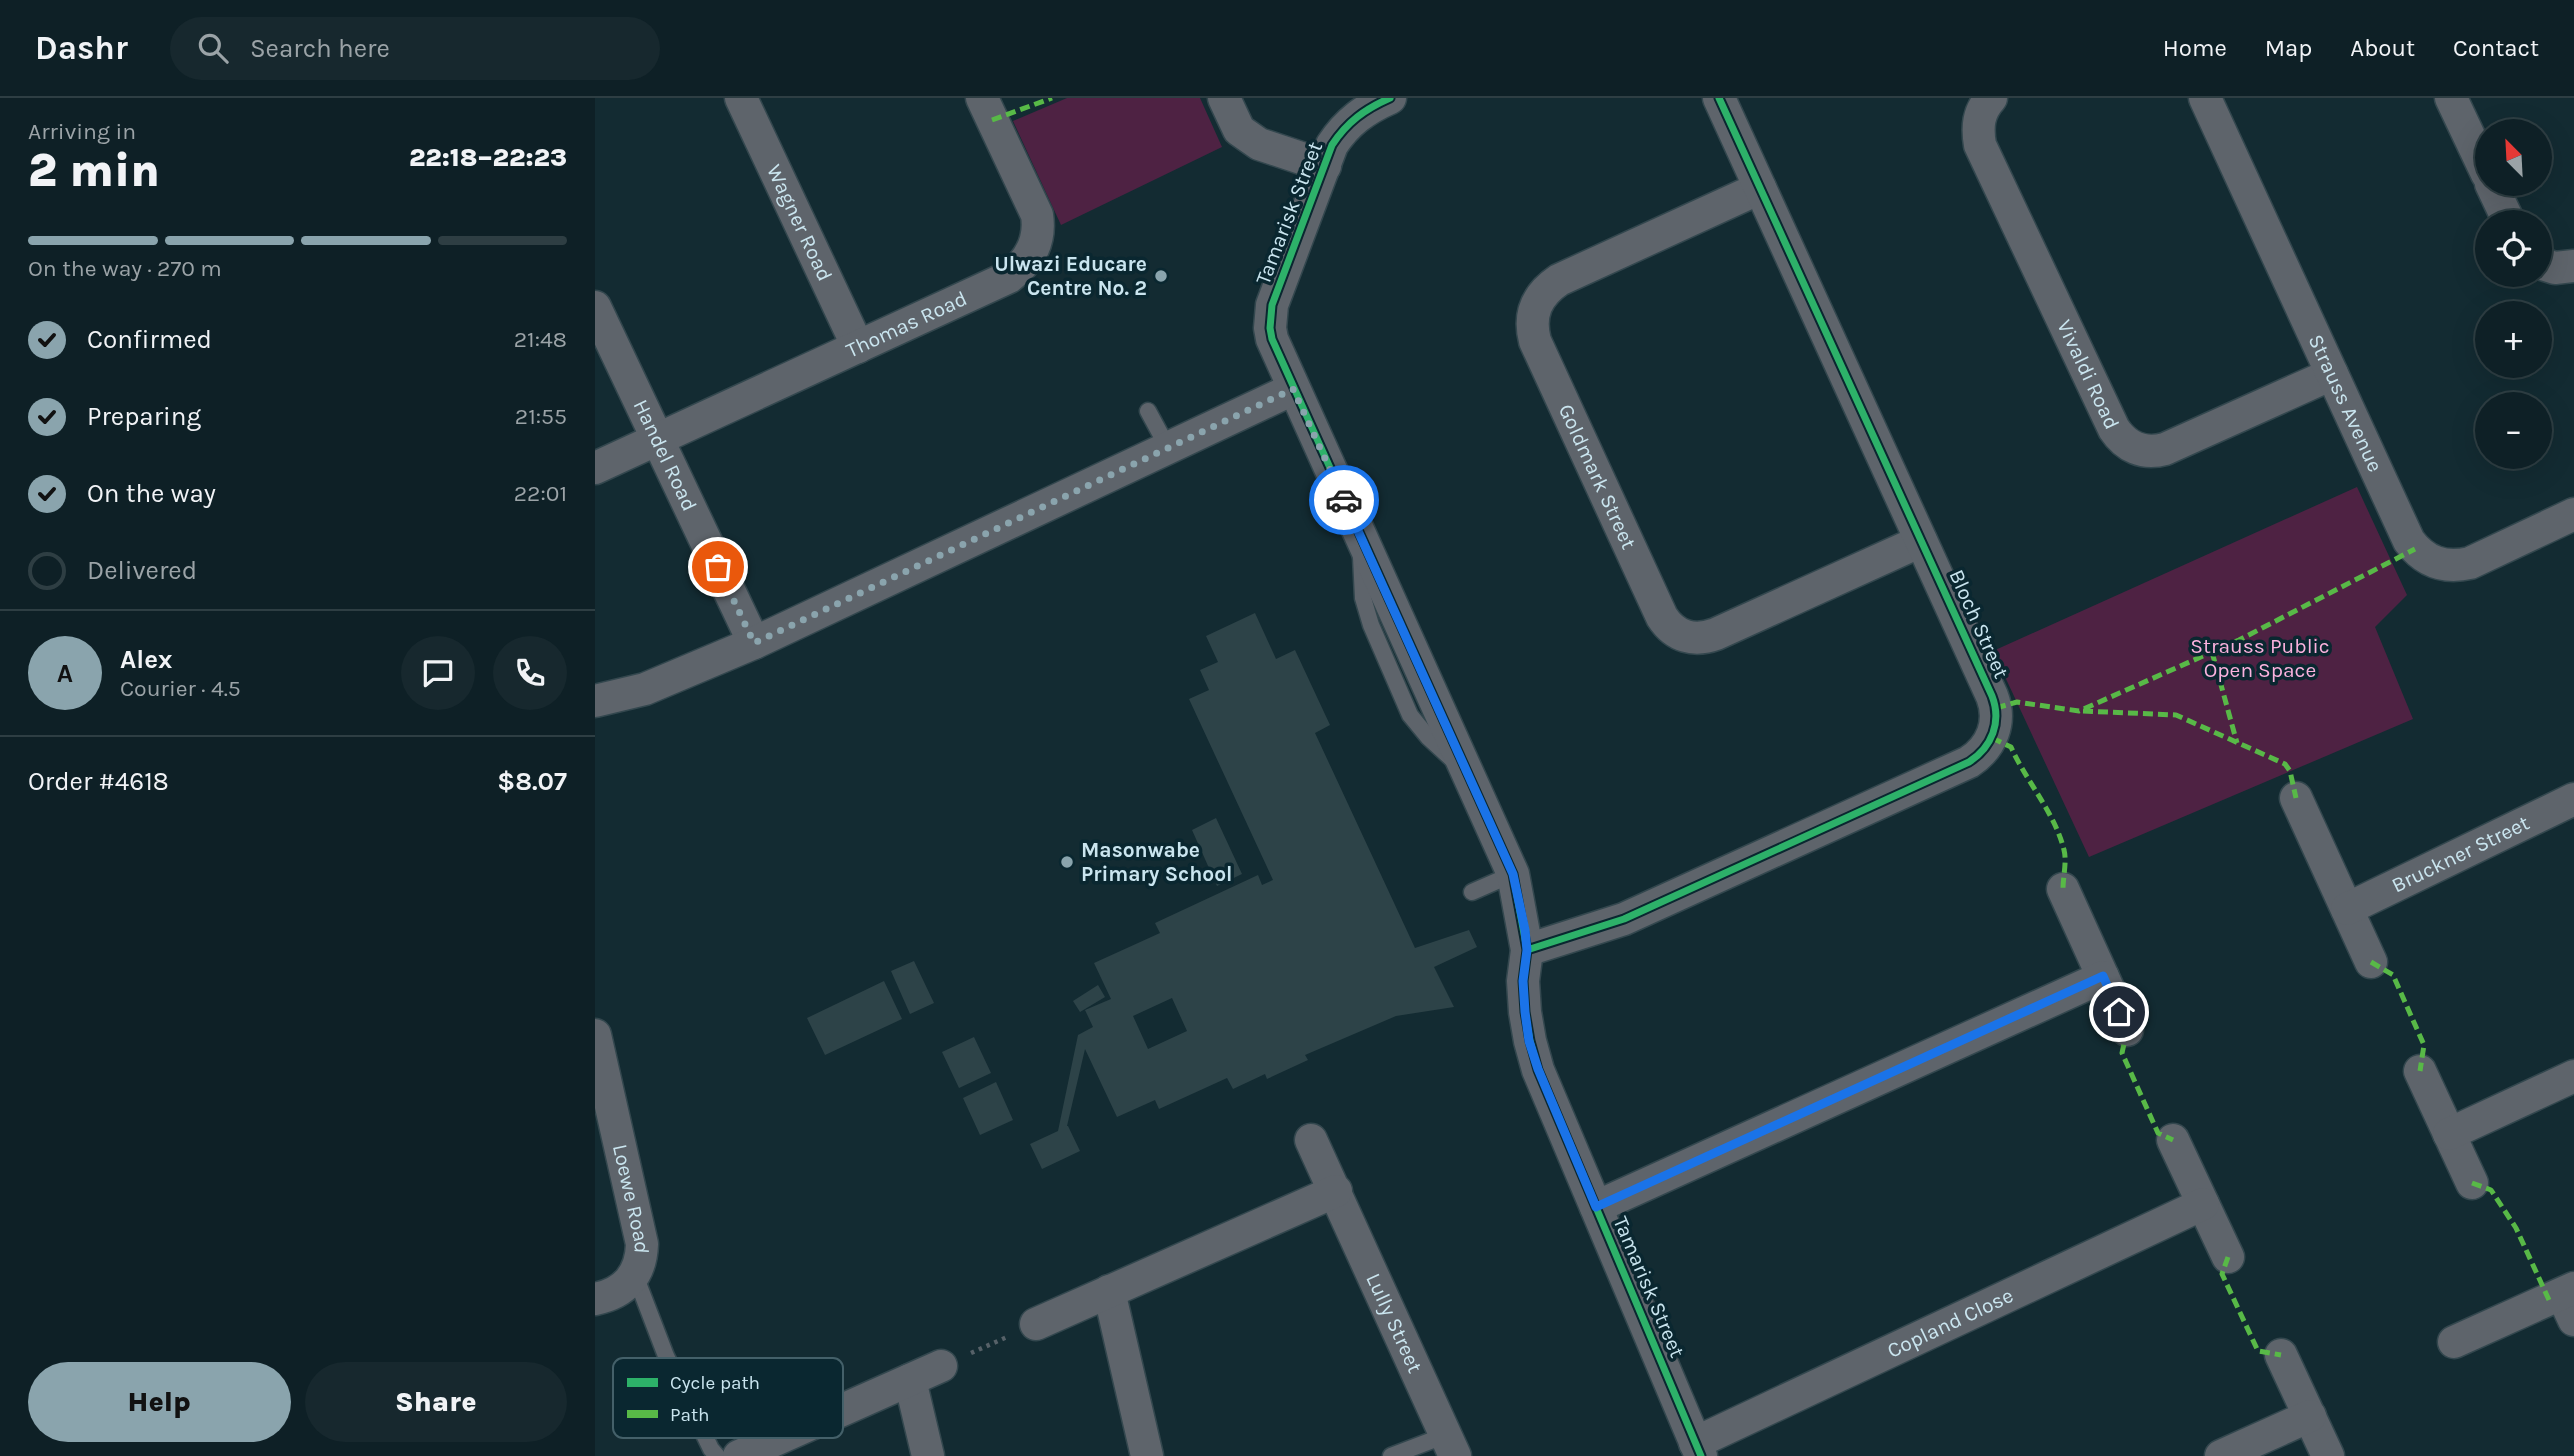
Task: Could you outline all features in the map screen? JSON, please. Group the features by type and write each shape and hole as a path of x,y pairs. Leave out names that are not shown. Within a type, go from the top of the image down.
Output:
{"street":[{"name":"Wagner Road","path":"741,98 858,347"},
{"name":"Thomas Road","path":"595,468 1009,277 1028,260 1038,227 1037,215 982,98"},
{"path":"1224,98 1239,130 1259,144 1325,166"},
{"name":"Tamarisk Street","path":"1390,98 1362,112 1348,123 1332,145 1272,305 1272,339 1513,874 1527,950 1523,981 1525,1012 1529,1041 1538,1069 1698,1449"},
{"name":"Bloch Street","path":"1527,950 1624,919 1978,755 1992,738 1996,723 1997,708 1719,98"},
{"name":"Vivaldi Road","path":"1991,98 1981,113 1978,124 1980,145 2114,429 2126,444 2145,452 2165,449 2332,373"},
{"name":"Strauss Avenue","path":"2205,98 2409,541 2425,557 2447,566 2470,563 2574,514"},
{"path":"2451,98 2475,149"},
{"name":"Goldmark Street","path":"1760,188 1559,280 1541,295 1534,306 1532,330 1535,341 1662,617 1667,625 1682,636 1705,638 1716,635 1921,541"},
{"path":"2552,267 2574,266"},
{"name":"Handel Road","path":"595,307 754,643"},
{"path":"595,701 645,689 754,643 1293,389"},
{"path":"2296,798 2371,962"},
{"name":"Bruckner Street","path":"2347,909 2574,799"},
{"path":"2063,888 2127,1030"},
{"path":"1596,1207 2103,976"},
{"name":"Loewe Road","path":"595,1035 642,1244 640,1265 635,1275 619,1291 595,1299"},
{"path":"2420,1071 2472,1183"},
{"path":"2449,1134 2574,1076"},
{"name":"Lully Street","path":"1311,1140 1451,1446"},
{"path":"2173,1140 2228,1256"},
{"path":"1036,1324 1336,1191"},
{"name":"Copland Close","path":"1698,1449 2203,1204"},
{"path":"1109,1292 1147,1456"},
{"path":"2454,1342 2570,1301"},
{"path":"2281,1355 2328,1456"},
{"path":"843,1410 941,1366"},
{"path":"910,1380 928,1456"},
{"path":"2221,1456 2309,1416"},
{"path":"739,1456 780,1438"}],"lane":[{"path":"1149,411 1168,448"},
{"path":"1472,892 1513,874"},
{"path":"635,1275 667,1358"},
{"path":"706,1438 717,1456"},
{"path":"1391,1456 1451,1446"}],"path":[{"path":"941,1366 1036,1324"}],"green space":[{"path":"1067,98 1200,98 1222,147 1061,225 1013,121"},
{"name":"Strauss Public Open Space","path":"2357,487 2407,595 2375,627 2413,719 2089,857 1993,651"}],"building":[{"path":"1255,613 1276,659 1295,650 1330,725 1315,733 1415,948 1469,930 1477,947 1434,967 1454,1007 1396,1016 1305,1055 1308,1060 1267,1079 1265,1074 1233,1089 1227,1078 1159,1109 1155,1100 1117,1117 1085,1049 1067,1126 1080,1151 1042,1169 1030,1144 1058,1131 1078,1035 1093,1027 1085,1010 1111,999 1094,963 1160,933 1155,923 1258,875 1262,885 1273,880 1189,699 1209,690 1200,670 1218,662 1206,636","holes":["1172,998 1187,1031 1148,1049 1133,1016"]},
{"path":"1216,818 1242,874 1217,886 1192,830"},
{"path":"914,961 934,1003 910,1014 891,971"},
{"path":"884,981 902,1019 825,1055 807,1018"},
{"path":"1098,985 1105,997 1080,1012 1073,1001"},
{"path":"974,1037 991,1073 959,1088 942,1052"},
{"path":"996,1082 1013,1120 980,1135 963,1098"}],"marked path":[{"path":"992,120 1052,98"},
{"path":"1996,708 2017,702 2079,711 2239,640 2415,549"},
{"path":"2212,652 2237,743"},
{"path":"2083,711 2176,715 2285,764 2290,771 2296,798"},
{"path":"1992,738 2011,747 2054,823 2065,854 2063,889"},
{"path":"2371,962 2393,975 2424,1045 2420,1071"},
{"path":"2127,1030 2122,1053 2158,1133 2173,1140"},
{"path":"2472,1183 2491,1190 2516,1228 2549,1300"},
{"path":"2228,1257 2222,1274 2258,1351 2281,1355"}],"cycle path":[{"path":"1390,98 1357,117 1332,145 1272,305 1272,339 1513,874 1527,950 1523,981 1525,1012 1538,1070 1701,1456"},
{"path":"1527,950 1624,919 1969,762 1984,749 1993,733 1996,715 1992,696 1719,98"}],"way so far":[{"path":"718,567 754,643 1293,389 1344,500"}],"place":[{"name":"Ulwazi Educare Centre No. 2","path":"1161,276"},
{"name":"Masonwabe Primary School","path":"1067,862"}],"route":[{"path":"1344,500 1513,874 1527,950 1523,981 1529,1041 1538,1069 1596,1207 2103,976 2119,1012"}]}
